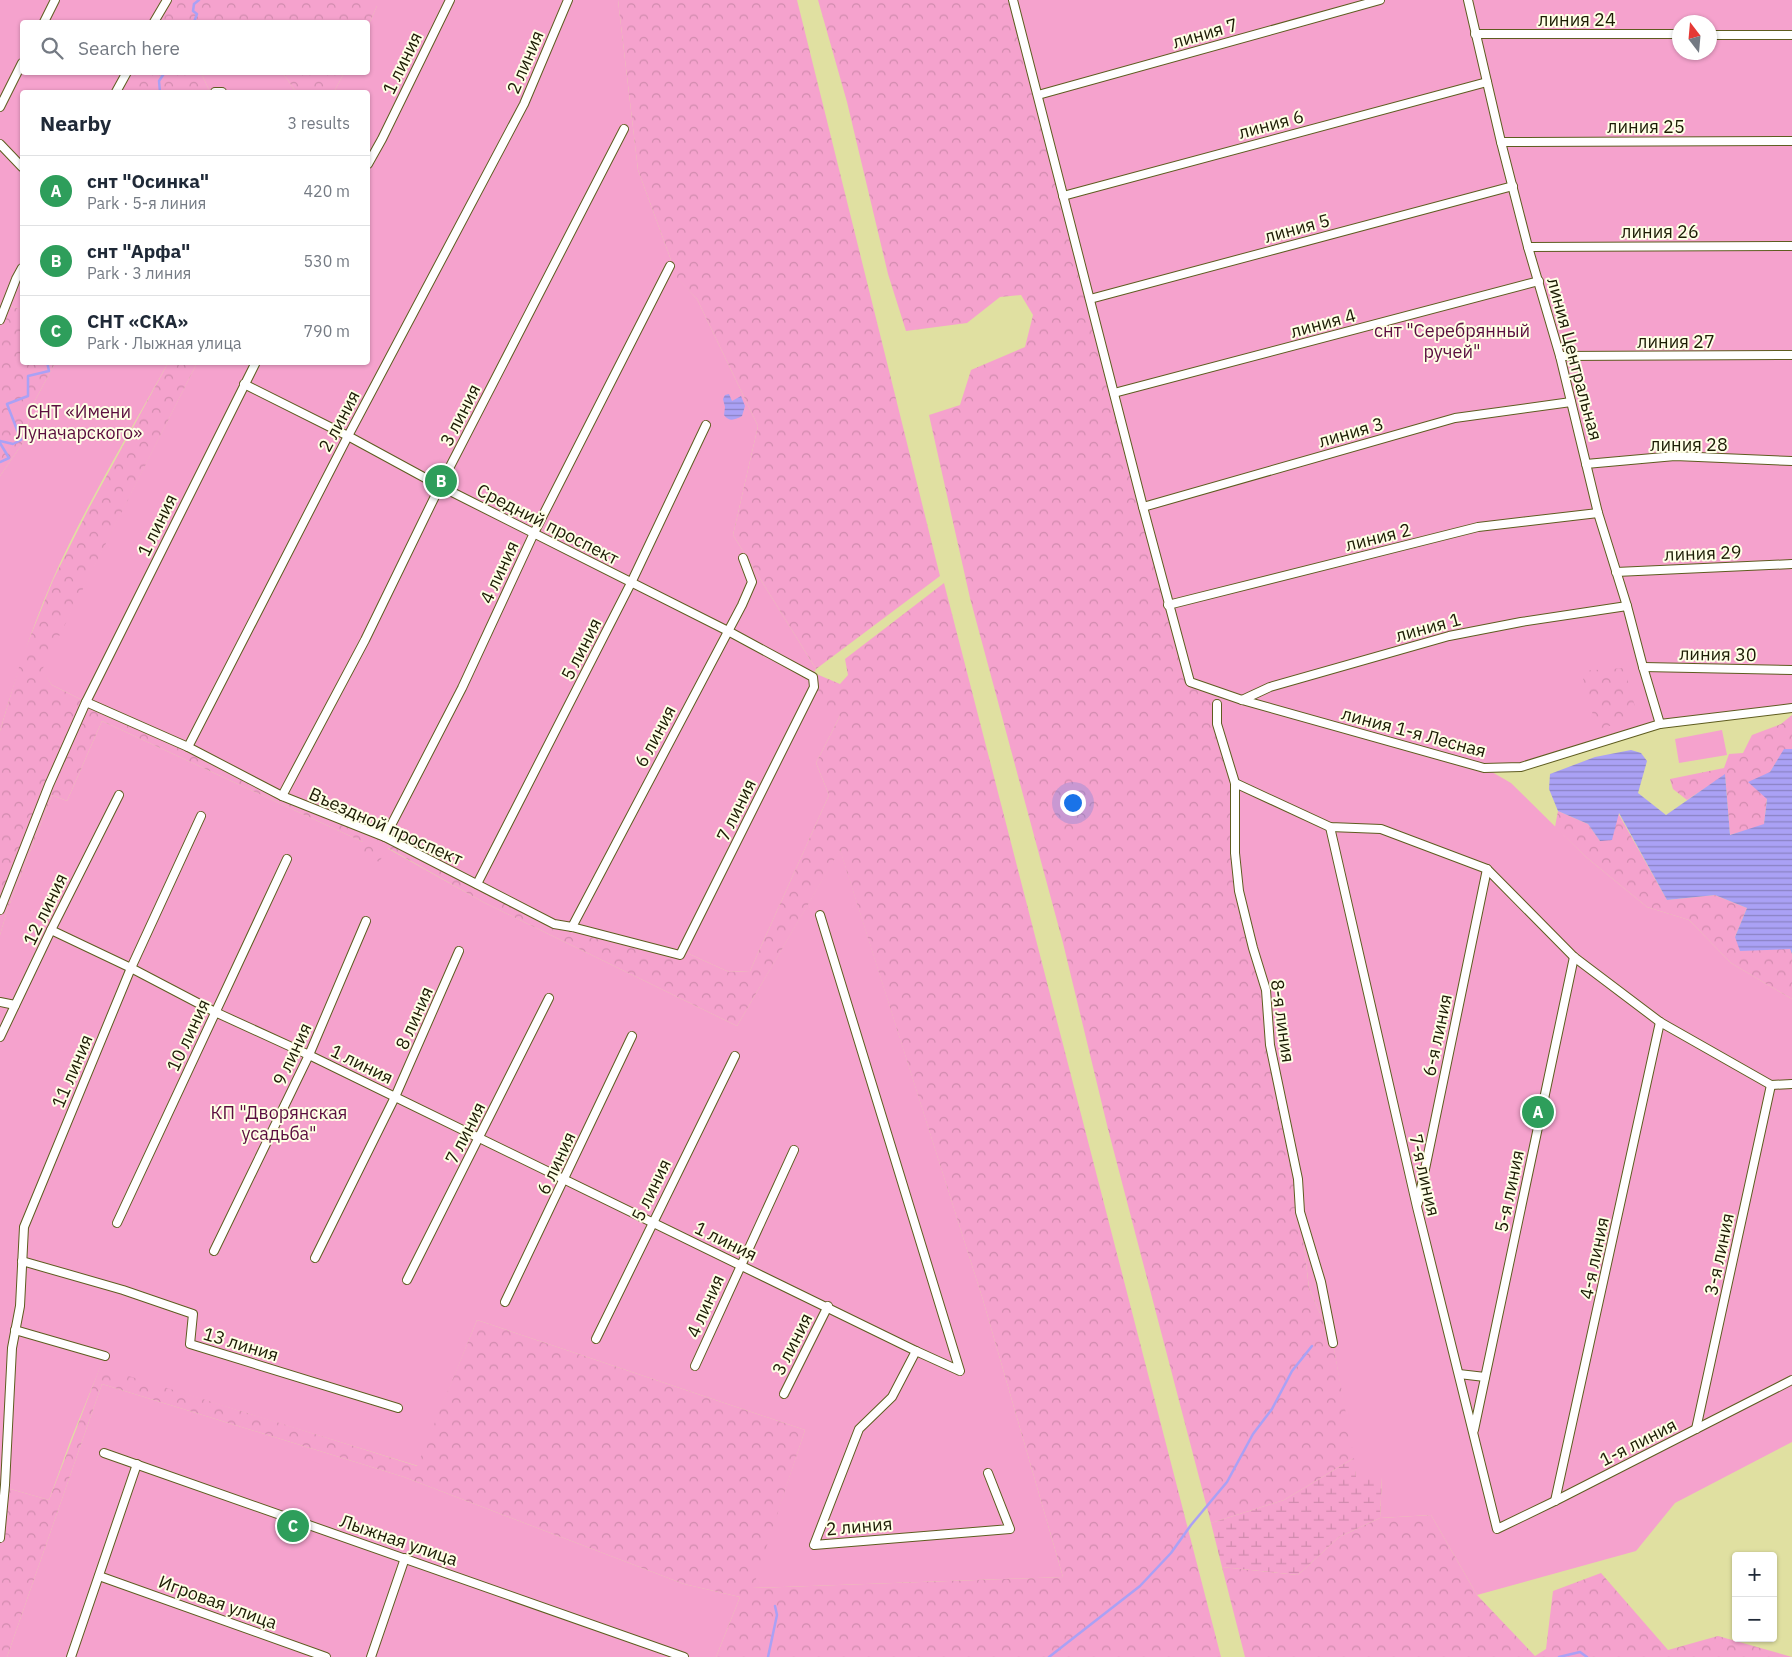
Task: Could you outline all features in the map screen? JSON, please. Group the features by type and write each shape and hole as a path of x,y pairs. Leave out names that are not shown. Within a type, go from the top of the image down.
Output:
{"street":[{"path":"45,20 55,0"},
{"path":"155,20 167,0"},
{"name":"1 линия","path":"370,160 450,0"},
{"name":"2 линия","path":"188,747 348,436 524,104 568,0"},
{"path":"1013,0 1168,605"},
{"name":"линия 7","path":"1038,96 1380,0"},
{"name":"линия Центральная","path":"1468,0 1474,34 1512,186 1560,356 1598,513 1628,606 1660,724"},
{"name":"линия 24","path":"1474,34 1672,34"},
{"path":"1717,34 1792,35"},
{"path":"0,107 20,68"},
{"path":"117,90 125,75"},
{"name":"линия 6","path":"1063,196 1487,82"},
{"name":"3 линия","path":"282,796 366,640 440,486 624,128"},
{"name":"линия 25","path":"1501,142 1792,141"},
{"path":"0,144 20,165"},
{"name":"линия 5","path":"1090,299 1512,186"},
{"name":"линия 26","path":"1528,247 1792,246"},
{"name":"4 линия","path":"385,837 462,688 534,533 670,266"},
{"path":"0,320 20,272"},
{"name":"линия 4","path":"1114,393 1539,281"},
{"name":"линия 27","path":"1560,356 1792,355"},
{"name":"1 линия","path":"0,910 49,785 86,702 254,365"},
{"name":"Средний проспект","path":"244,384 348,436 440,486 728,631 813,677"},
{"name":"линия 3","path":"1143,508 1455,418 1571,402"},
{"name":"5 линия","path":"477,884 631,583 706,426"},
{"name":"линия 28","path":"1586,464 1676,456 1792,461"},
{"name":"линия 2","path":"1168,605 1478,527 1598,513"},
{"name":"6 линия","path":"572,927 752,582 743,558"},
{"name":"линия 29","path":"1616,572 1792,564"},
{"name":"линия 1-я Лесная","path":"1168,605 1190,682 1242,700 1484,768 1522,767 1660,724 1792,708"},
{"name":"линия 1","path":"1242,700 1270,687 1450,636 1521,622 1628,606"},
{"name":"линия 30","path":"1643,667 1792,670"},
{"name":"7 линия","path":"680,955 814,687 813,677"},
{"name":"Въездной проспект","path":"86,702 188,747 282,796 385,837 554,924 680,955"},
{"name":"8-я линия","path":"1217,704 1217,724 1235,782 1235,853 1239,891 1266,990 1270,1046 1298,1179 1300,1212 1321,1282 1333,1343"},
{"path":"1235,782 1330,827 1381,829 1487,870 1574,957 1660,1022 1771,1085 1792,1084"},
{"name":"12 линия","path":"0,1037 119,795"},
{"name":"11 линия","path":"0,1538 5,1485 12,1348 20,1306 24,1227 131,968 201,816"},
{"name":"7-я линия","path":"1330,827 1417,1207 1497,1529"},
{"name":"10 линия","path":"117,1223 287,859"},
{"name":"6-я линия","path":"1417,1207 1487,870"},
{"name":"1 линия","path":"51,930 131,968 215,1012 309,1055 828,1306 916,1351 960,1370 820,915"},
{"name":"9 линия","path":"214,1251 309,1055 366,921"},
{"name":"8 линия","path":"315,1258 395,1097 460,951"},
{"name":"5-я линия","path":"1474,1431 1574,957"},
{"name":"7 линия","path":"407,1280 549,998"},
{"path":"0,1002 15,1005"},
{"name":"4-я линия","path":"1555,1501 1660,1022"},
{"name":"6 линия","path":"505,1302 632,1036"},
{"name":"5 линия","path":"596,1339 735,1056"},
{"name":"3-я линия","path":"1696,1429 1771,1085"},
{"name":"4 линия","path":"695,1366 740,1264 794,1150"},
{"name":"13 линия","path":"22,1261 123,1290 193,1314 190,1344 398,1408"},
{"name":"3 линия","path":"784,1394 828,1306"},
{"path":"15,1330 105,1356"},
{"name":"2 линия","path":"916,1351 892,1397 859,1429 814,1545 1010,1529 988,1473"},
{"path":"1459,1374 1485,1377"},
{"name":"1-я линия","path":"1497,1529 1792,1380"},
{"name":"Лыжная улица","path":"104,1452 684,1657"},
{"path":"71,1657 137,1464"},
{"path":"370,1657 405,1558"},
{"name":"Игровая улица","path":"99,1576 326,1657"}],"green space":[{"path":"0,0 167,0 155,20 20,20 20,75 126,75 117,90 20,90 20,309 6,304 0,320"},
{"path":"167,0 377,0 377,6 370,22 370,20 155,20"},
{"path":"377,0 618,0 638,170 675,275 697,299 758,426 733,535 816,669 814,673 840,716 816,763 829,795 750,971 729,972 687,953 551,923 78,698 52,685 41,670 196,365 370,365 370,90 335,90 343,75 370,75 370,22 377,6"},
{"path":"618,0 797,0 940,576 816,669 733,535 758,426 697,299 674,275 671,260 638,170"},
{"path":"818,0 1013,0 1190,681 1218,691 1217,724 1235,783 1239,891 1266,990 1270,1045 1298,1179 1309,1288 1333,1343 1354,1458 1284,1500 1211,1523 1108,1129 1063,943 970,598 929,415 960,405 971,370 1025,347 1033,315 1021,295 1000,297 967,323 906,331 888,274 847,102"},
{"name":"снт \"Серебрянный ручей\"","path":"1013,0 1792,0 1792,709 1660,724 1521,767 1485,768 1511,783 1586,857 1647,907 1689,920 1731,963 1792,999 1792,1442 1675,1503 1636,1551 1477,1595 1431,1515 1380,1518 1382,1477 1356,1477 1333,1343 1309,1288 1300,1212 1244,913 1217,724 1218,691 1190,682"},
{"path":"125,75 202,75 209,90 117,90"},
{"path":"202,75 284,75 295,90 209,90"},
{"path":"284,75 343,75 335,90 295,90"},
{"path":"6,304 20,309 20,365 54,365 30,410 27,437 0,476 0,320"},
{"name":"СНТ «Имени Луначарского»","path":"54,365 167,365 93,498 52,581 24,655 0,731 0,476 27,437 30,410"},
{"path":"167,365 196,365 42,670 52,685 292,800 396,843 551,923 687,953 729,972 750,971 829,795 816,763 840,716 807,700 813,686 814,673 840,684 848,675 845,659 944,583 1221,1657 716,1657 740,1597 684,1584 404,1477 102,1384 7,1657 0,1657 0,1486 49,1500 100,1367 417,1466 477,1320 805,1430 753,1588 1063,1577 983,1300 840,850 737,1026 483,902 388,848 379,862 359,852 363,842 102,721 67,801 52,795 7,911 0,935 0,731 22,657 53,580 88,510"},
{"path":"1624,668 1638,717 1597,730 1581,671"},
{"path":"1792,715 1792,749 1784,750 1770,772 1764,825 1730,835 1725,775 1687,800 1673,789 1670,779 1724,768 1729,754 1743,753 1752,735 1781,724"},
{"name":"КП \"Дворянская усадьба\"","path":"102,721 363,842 379,861 387,848 483,902 737,1026 840,849 983,1300 1063,1577 752,1588 805,1430 477,1320 418,1466 100,1368 49,1500 0,1486 0,935 7,911 52,795 67,801"},
{"path":"1722,730 1727,755 1679,763 1675,739"},
{"path":"1558,811 1588,824 1600,841 1618,813 1667,900 1715,895 1747,908 1735,937 1790,949 1792,954 1792,999 1731,963 1689,920 1647,907 1586,857 1555,827"},
{"path":"102,1384 404,1477 684,1584 740,1597 716,1657 7,1657"},
{"path":"1354,1458 1356,1477 1382,1477 1380,1518 1339,1537 1298,1575 1222,1567 1211,1523 1284,1500"},
{"path":"1431,1515 1477,1595 1535,1656 1546,1649 1553,1591 1601,1573 1668,1650 1718,1636 1732,1640 1732,1642 1739,1642 1792,1657 1245,1657 1222,1567 1298,1575 1339,1537 1380,1518"}],"shaded area":[{"path":"729,394 732,401 741,396 745,406 742,416 735,419 728,419 724,415 723,399 725,395"},
{"path":"1784,749 1792,749 1792,954 1790,949 1740,951 1735,937 1747,908 1715,895 1667,900 1619,813 1612,840 1600,841 1588,824 1558,811 1549,789 1550,774 1595,757 1631,750 1641,753 1647,761 1638,793 1666,815 1725,774 1730,835 1764,824 1767,799 1748,782 1770,772"}],"waterway":[{"path":"195,20 197,14 193,11 194,4 199,0"},
{"path":"160,90 159,81 163,75"},
{"path":"0,441 13,444 21,440 7,404 28,396 28,376 49,371 48,365"},
{"path":"0,443 9,458 0,462"},
{"path":"1049,1657 1140,1586 1171,1553 1191,1525 1227,1482 1253,1434 1272,1409 1292,1371 1312,1346"},
{"path":"768,1657 777,1615 775,1606"},
{"path":"1559,1657 1580,1652 1587,1657"}],"place":[{"name":"снт \"Арфа\"","path":"441,481"},
{"name":"снт \"Осинка\"","path":"1538,1112"},
{"name":"СНТ «СКА»","path":"293,1526"}]}
